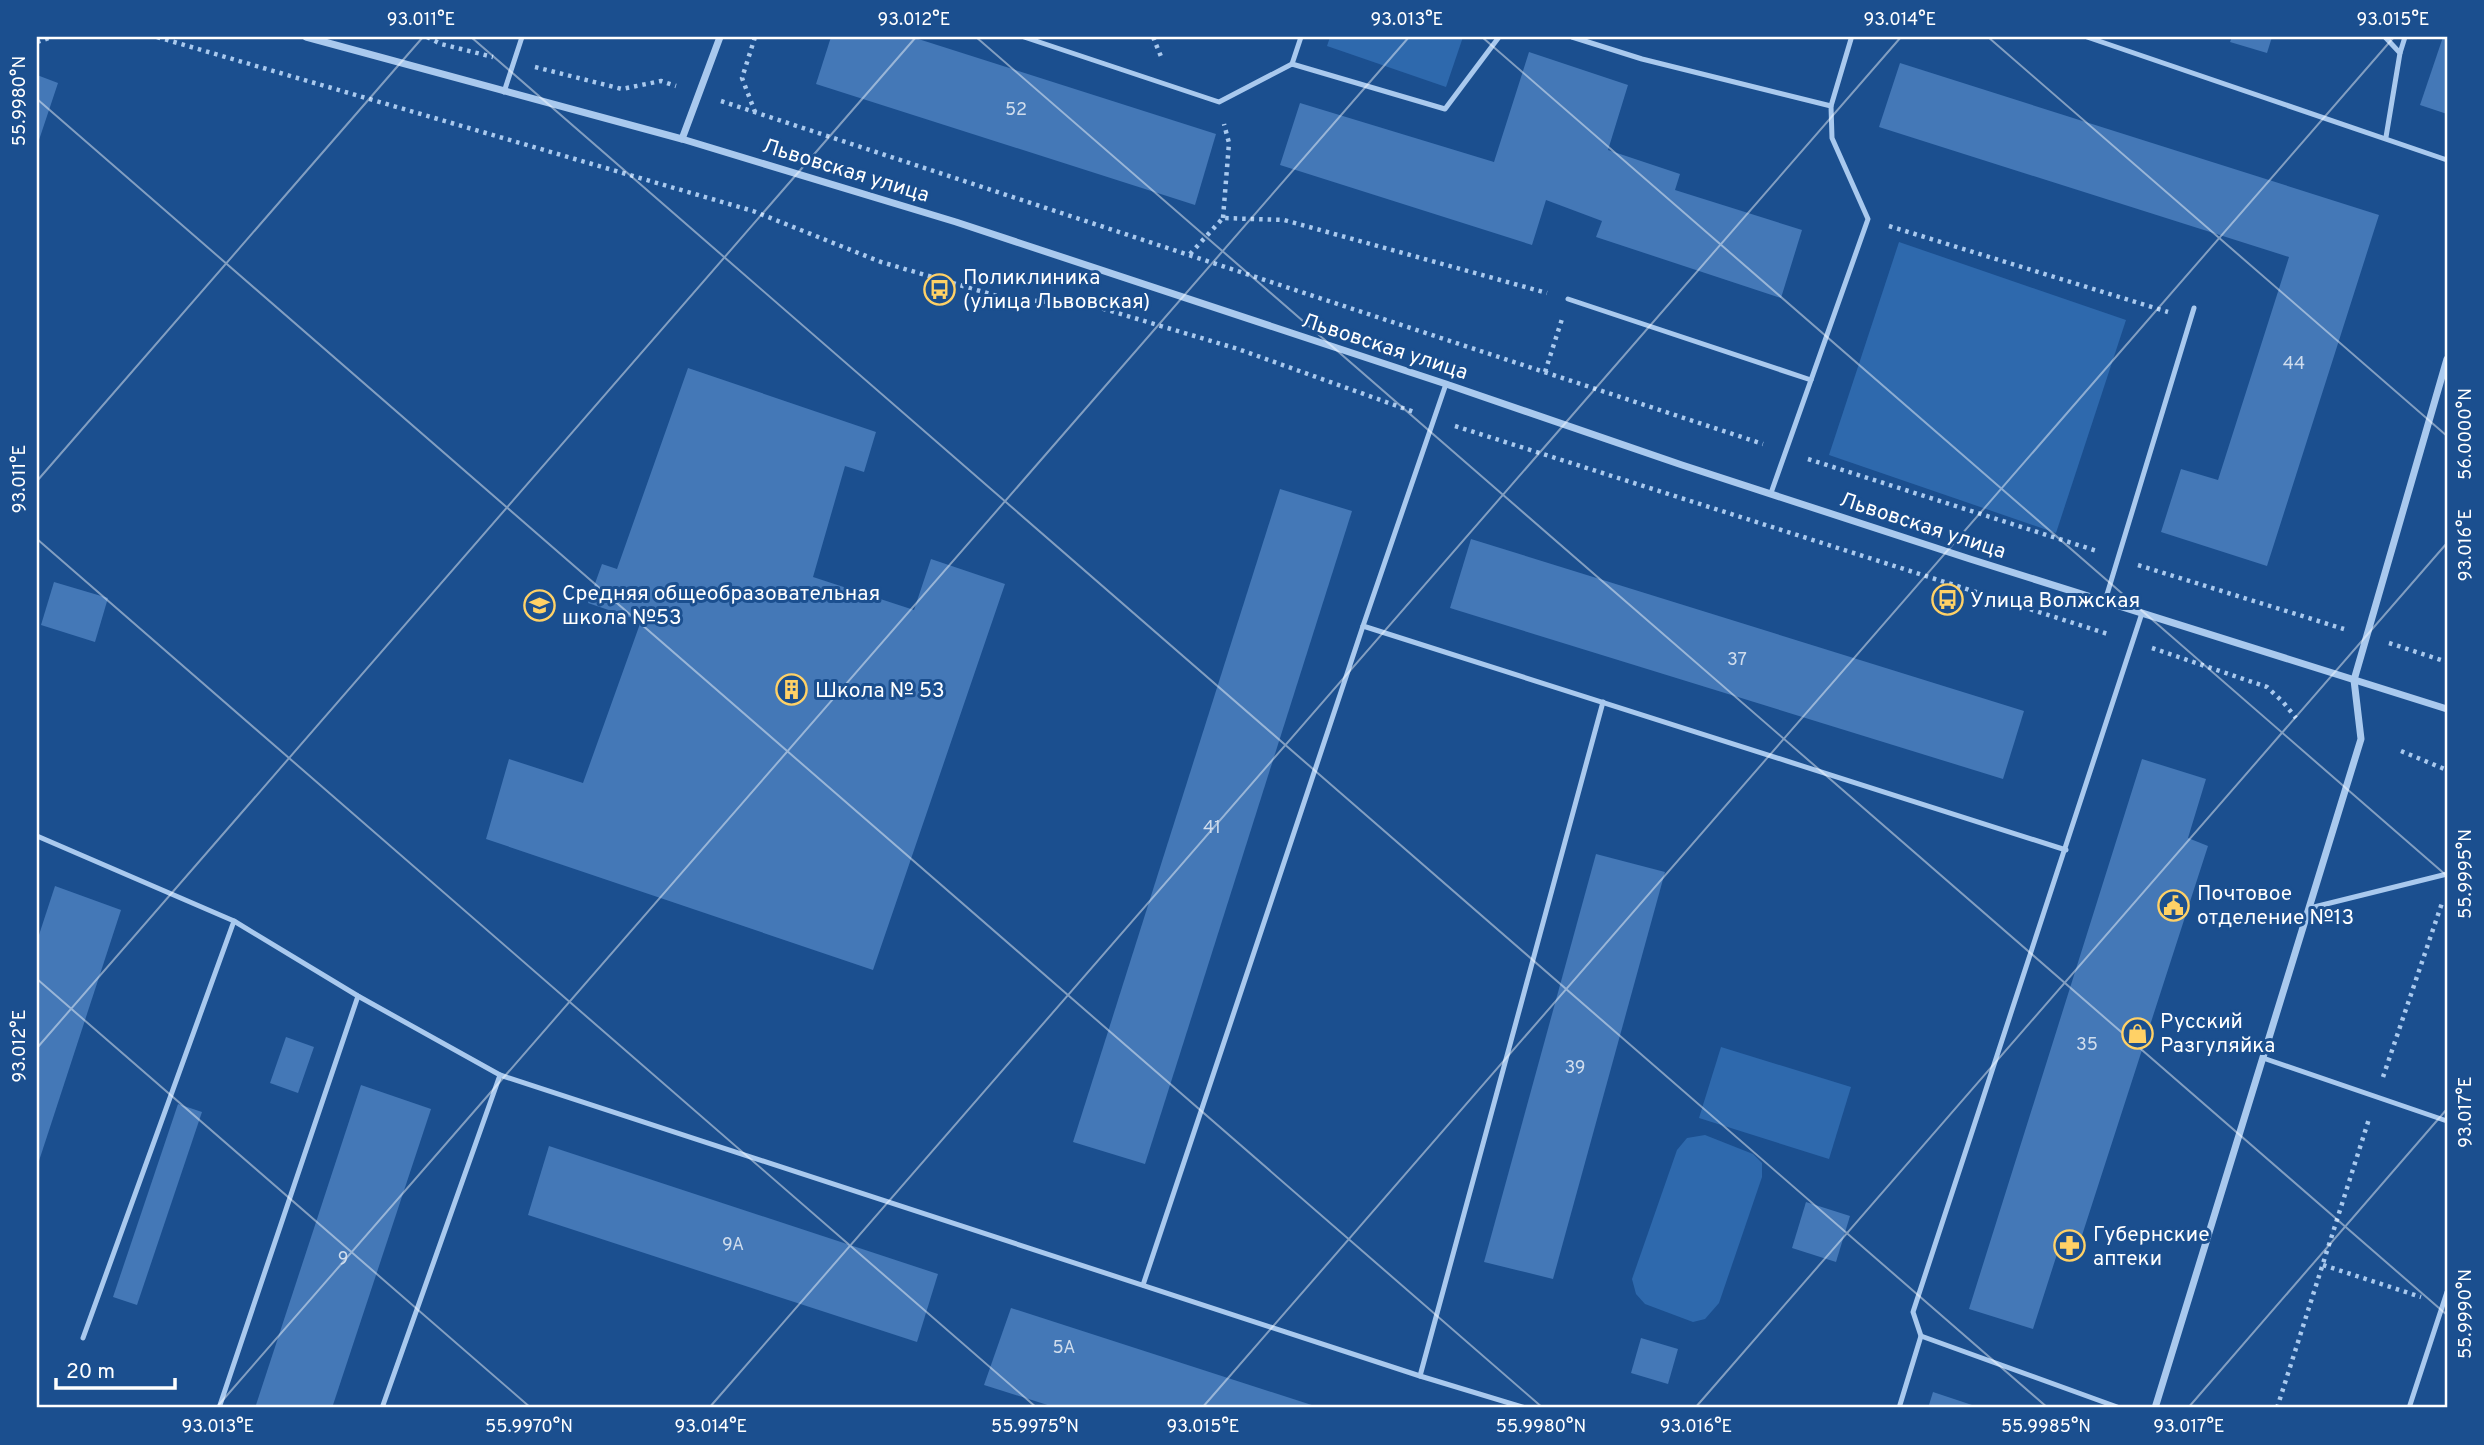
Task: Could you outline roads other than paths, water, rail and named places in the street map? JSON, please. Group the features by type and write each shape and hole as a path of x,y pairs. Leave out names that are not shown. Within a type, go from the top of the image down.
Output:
{"street":[{"name":"Львовская улица","path":"306,37 682,139 956,222 1771,494 2447,709"},
{"path":"682,139 720,37"},
{"path":"2155,1408 2361,739 2354,680 2447,359"}],"lane":[{"path":"504,92 522,37"},
{"path":"1024,37 1219,102 1292,64 1445,109 1499,37"},
{"path":"1292,64 1301,37"},
{"path":"1572,37 1643,59 1831,106"},
{"path":"2087,37 2447,160"},
{"path":"2385,37 2400,53"},
{"path":"2386,137 2405,37"},
{"path":"1771,494 1868,219 1832,138 1831,106 1851,40"},
{"path":"1568,299 1811,380"},
{"path":"2105,601 2194,308"},
{"path":"1143,1285 1446,384"},
{"path":"1899,1408 1921,1336 1913,1312 2142,613"},
{"path":"1363,626 2066,850"},
{"path":"1420,1376 1603,702"},
{"path":"37,836 234,921 358,996 500,1075 1420,1376 1526,1408"},
{"path":"2310,908 2447,874"},
{"path":"82,1338 234,921"},
{"path":"219,1408 358,996"},
{"path":"2263,1058 2447,1121"},
{"path":"382,1408 500,1075"},
{"path":"2409,1408 2447,1292"},
{"path":"1921,1336 2120,1408"}],"place":[{"name":"Поликлиника (улица Львовская)","path":"940,289"},
{"name":"Улица Волжская","path":"1947,600"},
{"name":"Средняя общеобразовательная школа №53","path":"539,605"},
{"name":"Школа № 53","path":"792,690"},
{"name":"Почтовое отделение №13","path":"2174,905"},
{"name":"Русский Разгуляйка","path":"2137,1033"},
{"name":"Губернские аптеки","path":"2070,1246"}]}
